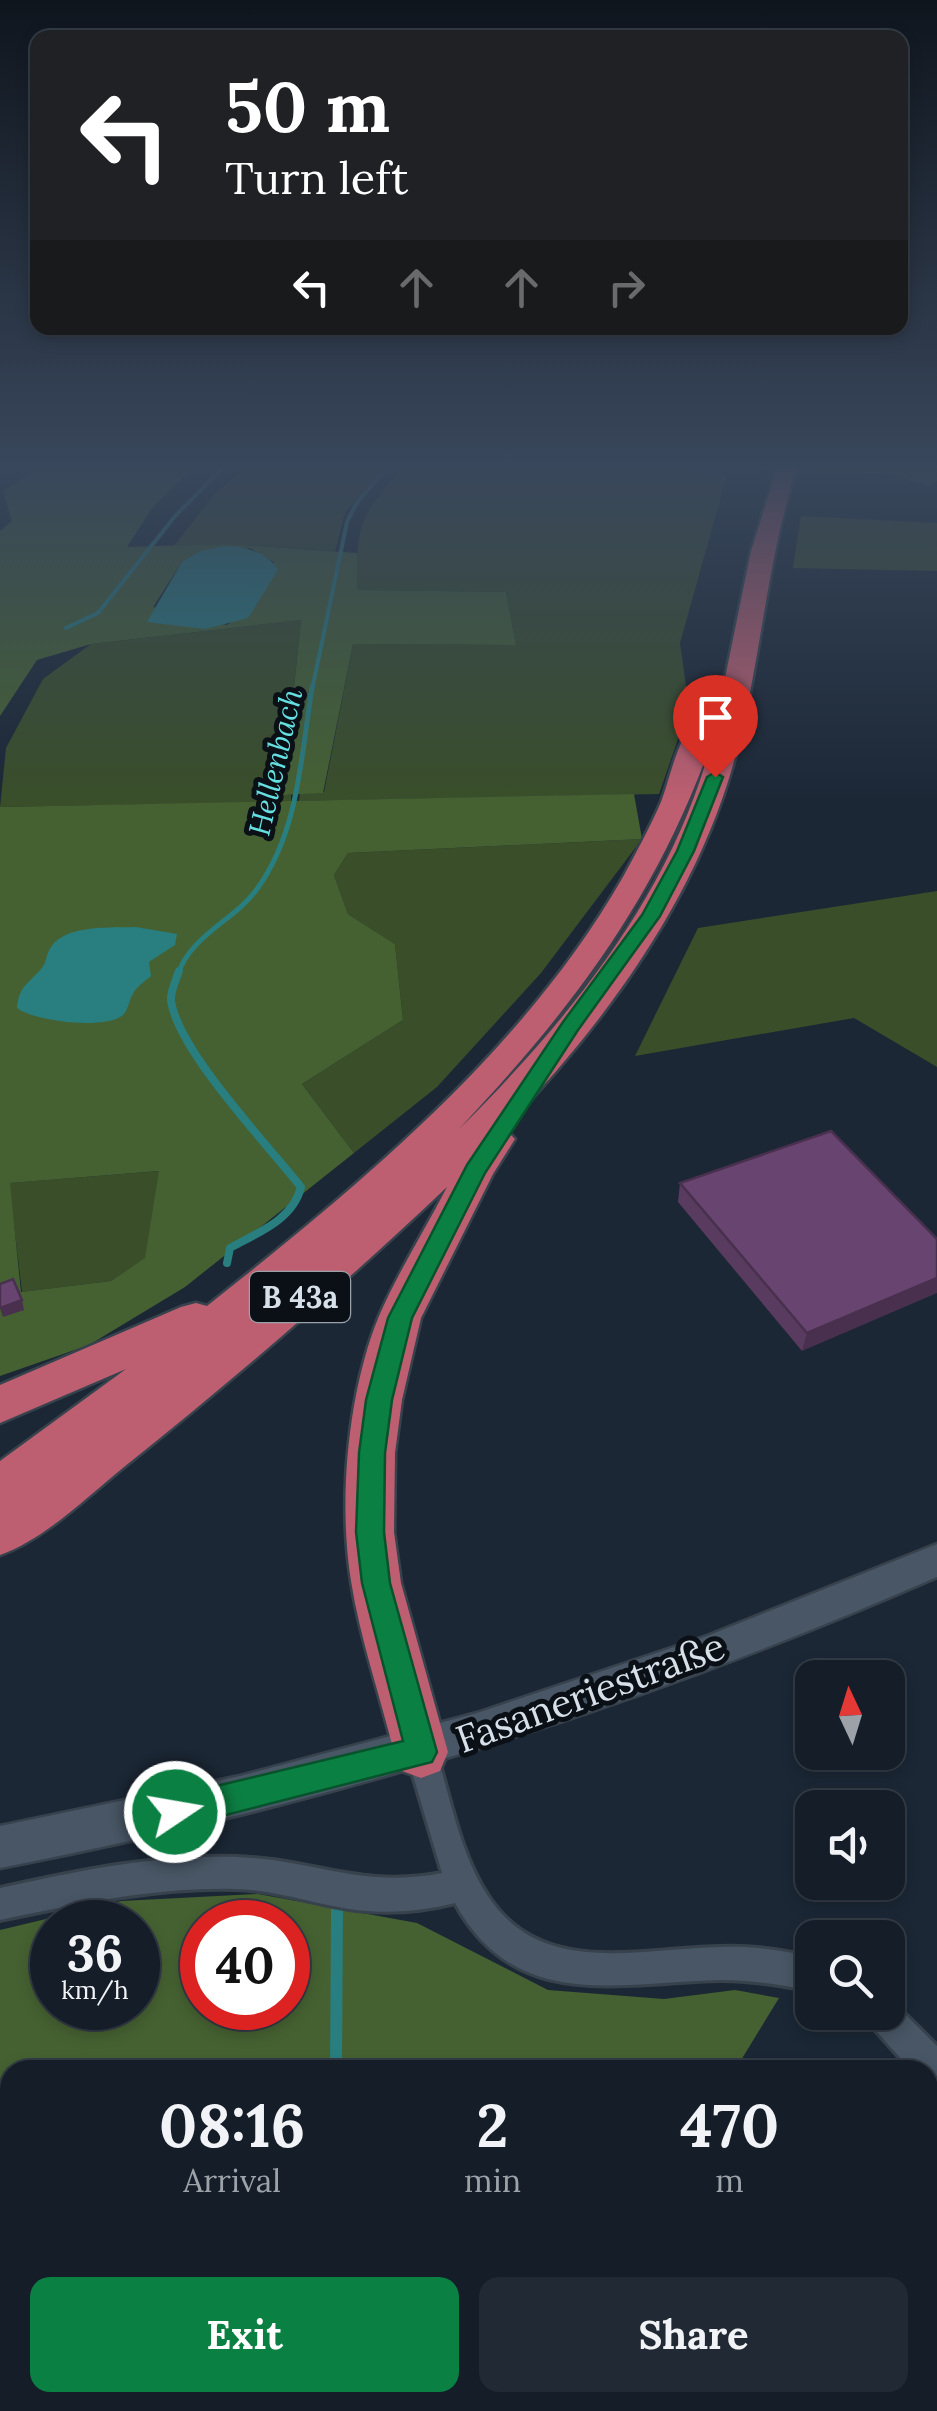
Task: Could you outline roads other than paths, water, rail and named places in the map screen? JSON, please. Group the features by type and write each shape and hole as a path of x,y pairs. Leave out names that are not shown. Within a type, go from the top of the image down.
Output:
{"highway":[{"name":"B 43a","path":"0,1487 259,1290 425,1144 565,988 621,907 675,808 700,738 733,581"},
{"name":"B 43a","path":"0,1534 168,1406 353,1254 483,1130 570,1027 651,916 707,803 736,705 758,581"},
{"path":"421,1752 376,1583 370,1532 372,1453 379,1400 400,1318 475,1171 570,1027"},
{"path":"0,1405 259,1290"}],"street":[{"name":"Fasaneriestraße","path":"0,1848 213,1804 421,1752 598,1692 937,1560"},
{"name":"Fasaneriestraße","path":"421,1752 463,1885 493,1931 520,1952 551,1965 604,1973 755,1964 795,1971"},
{"path":"0,1904 200,1873 240,1873 355,1894 392,1896 422,1896 463,1885"},
{"path":"898,2030 926,2060"}],"waterway":[{"path":"66,628 98,613 124,581"},
{"name":"Hellenbach","path":"312,690 335,581"},
{"name":"Hellenbach","path":"178,974 184,960 203,938 257,889 282,843 296,792 312,687"},
{"name":"Hellenbach","path":"179,971 171,1001 190,1046 226,1097 301,1187 282,1217 230,1248 227,1263"},
{"name":"Hellenbach","path":"336,2060 337,1908"}]}
